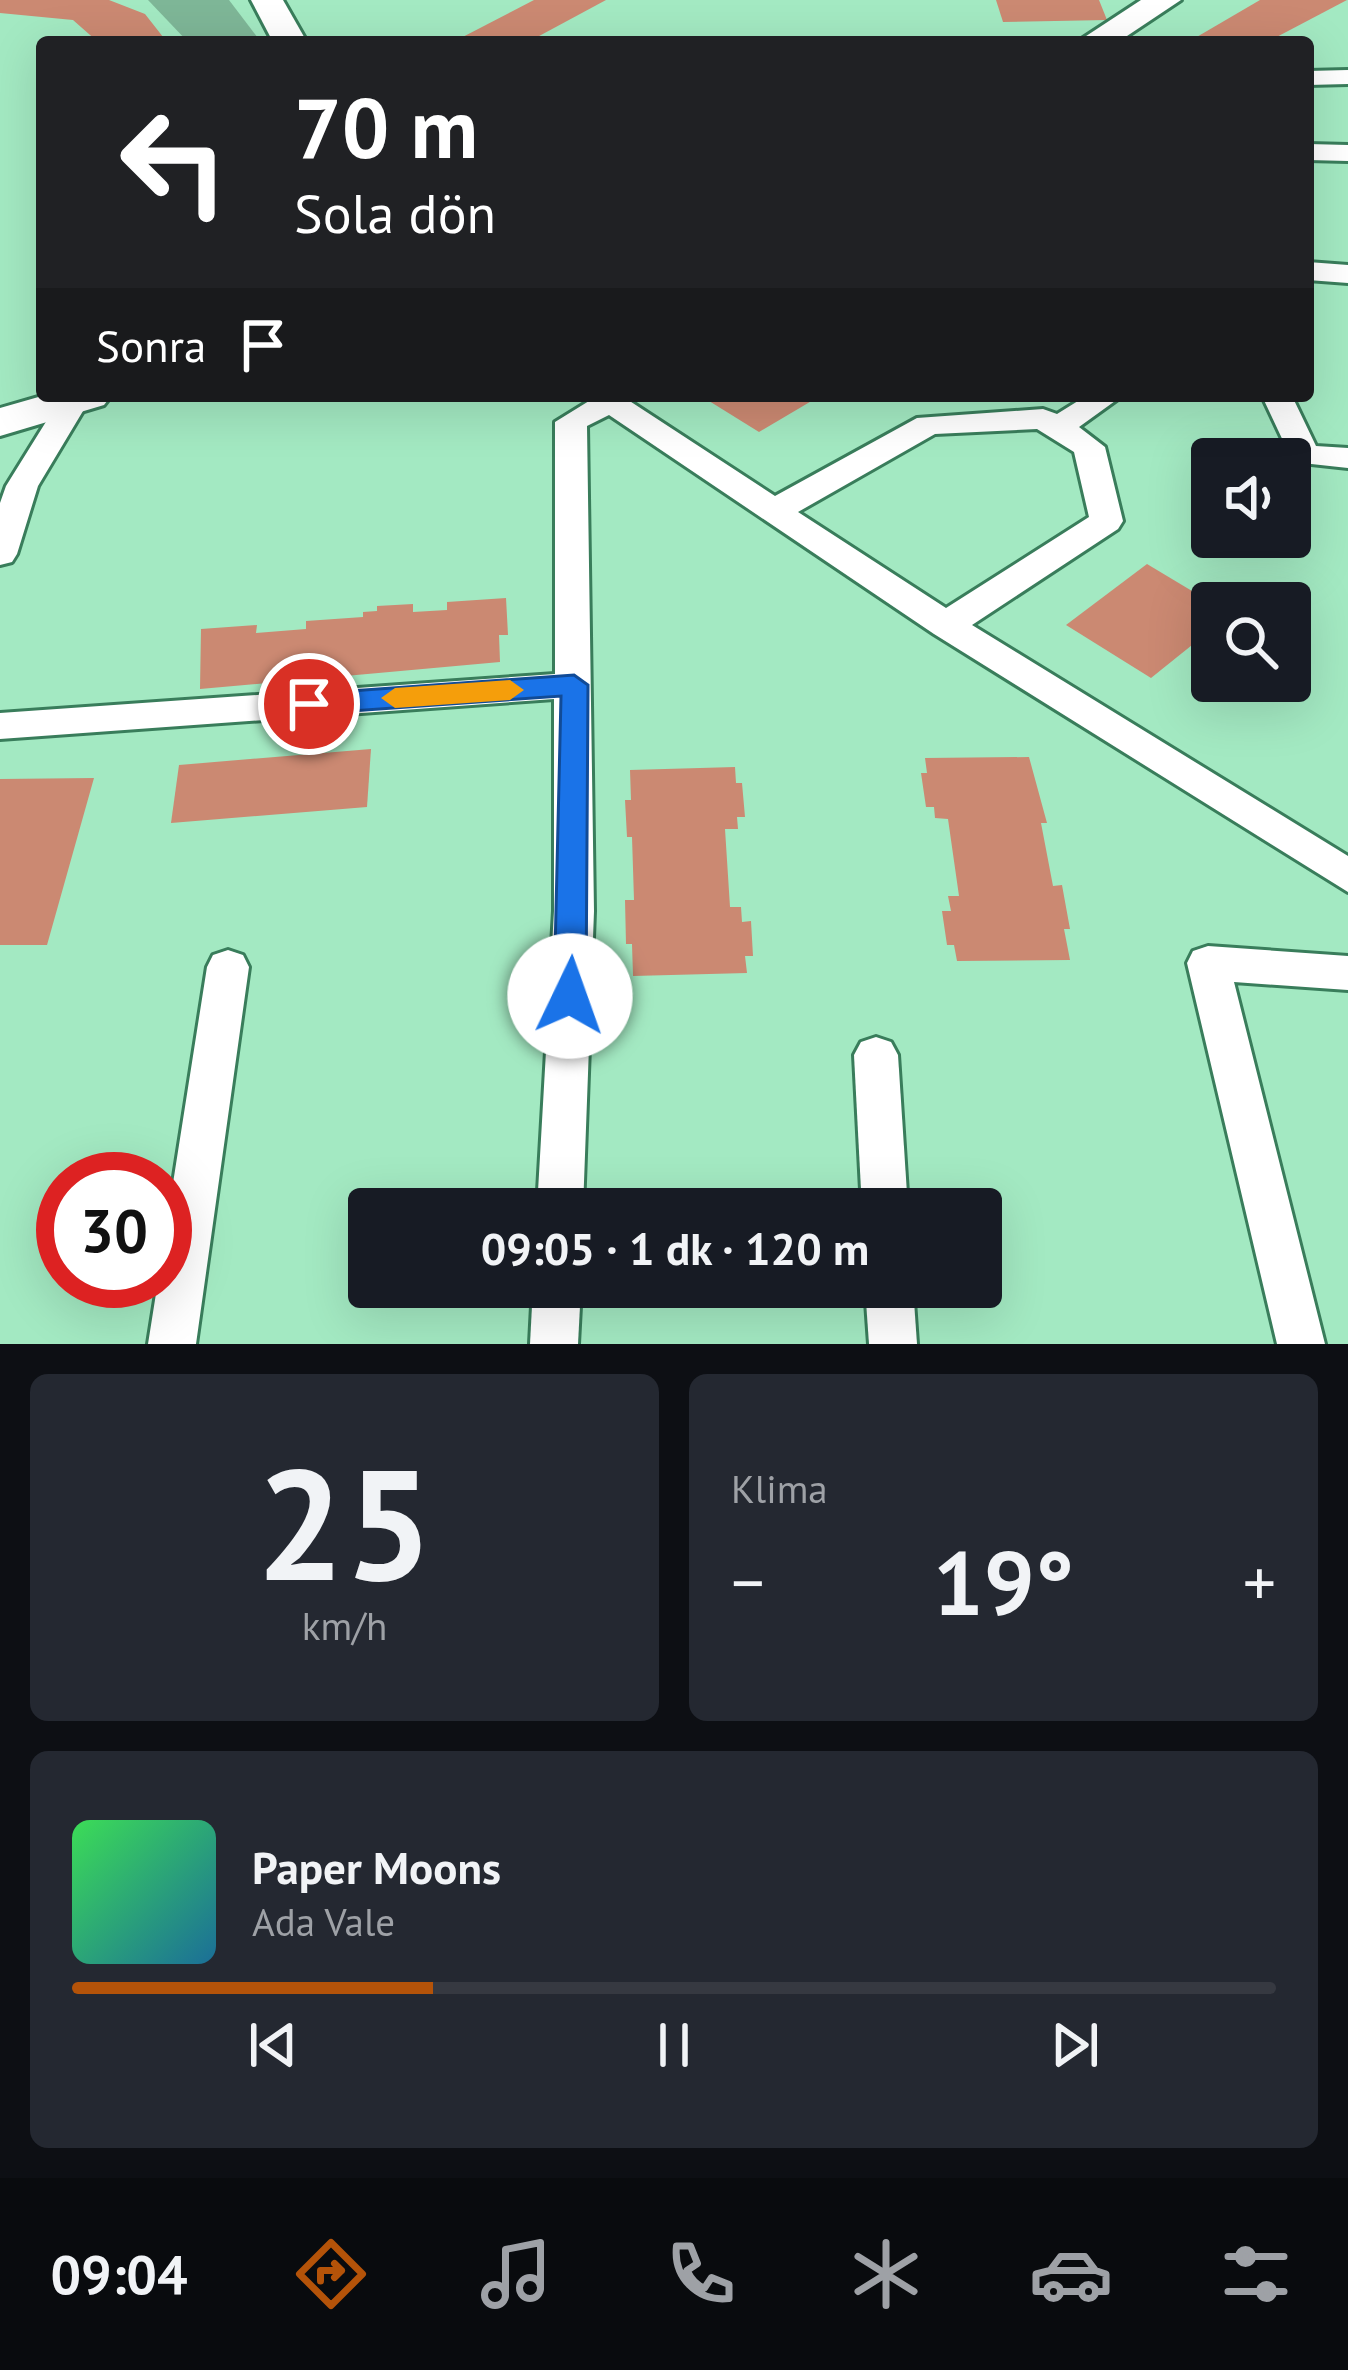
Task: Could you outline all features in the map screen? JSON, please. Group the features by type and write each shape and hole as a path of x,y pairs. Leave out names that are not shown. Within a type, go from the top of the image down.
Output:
{"street":[{"path":"266,0 287,36"},
{"path":"302,0 317,36"},
{"path":"1104,36 1166,0"},
{"path":"1314,78 1348,77"},
{"path":"1314,152 1348,153"},
{"path":"1314,272 1348,274"},
{"path":"0,422 68,402"},
{"path":"0,554 22,486 78,402"},
{"path":"561,1188 574,911 571,422 601,402"},
{"path":"611,402 946,625 1348,876"},
{"path":"1057,428 1098,402"},
{"path":"1279,402 1304,455 1348,458"},
{"path":"776,510 928,425 1043,419 1089,447 1106,520 946,625"},
{"path":"0,726 574,685"},
{"path":"1301,1344 1208,964 1348,973"},
{"path":"172,1344 228,967"},
{"path":"876,1055 884,1188"},
{"path":"554,1344 556,1308"},
{"path":"891,1308 893,1344"}],"green space":[{"path":"148,0 229,0 256,36 182,36"}],"building":[{"path":"0,0 109,0 145,14 162,36 91,36 73,20 0,13"},
{"path":"534,0 606,0 539,36 465,36"},
{"path":"996,0 1099,0 1107,20 1003,22"},
{"path":"1260,0 1347,0 1278,36 1198,36"},
{"path":"711,402 810,402 759,432"},
{"path":"1147,564 1191,590 1191,646 1151,678 1066,625"},
{"path":"506,598 508,635 499,635 500,662 200,689 201,629 257,625 256,633 306,629 306,621 363,617 363,612 377,611 377,606 413,604 413,612 447,610 447,602"},
{"path":"371,749 367,807 171,823 179,765"},
{"path":"1029,757 1047,823 1041,823 1053,886 1062,885 1070,960 957,961 954,945 947,945 942,911 951,911 948,896 959,896 948,819 935,818 934,807 926,807 921,773 927,773 925,758"},
{"path":"735,767 736,783 742,783 745,817 737,817 738,829 725,829 730,907 741,907 742,922 751,921 753,956 745,956 747,973 633,976 632,944 626,944 625,900 634,900 632,837 627,837 625,800 631,800 630,770"},
{"path":"94,778 47,945 0,945 0,779"}],"slow traffic":[{"path":"395,698 510,690"}],"route":[{"path":"309,704 574,685 570,996"}]}
